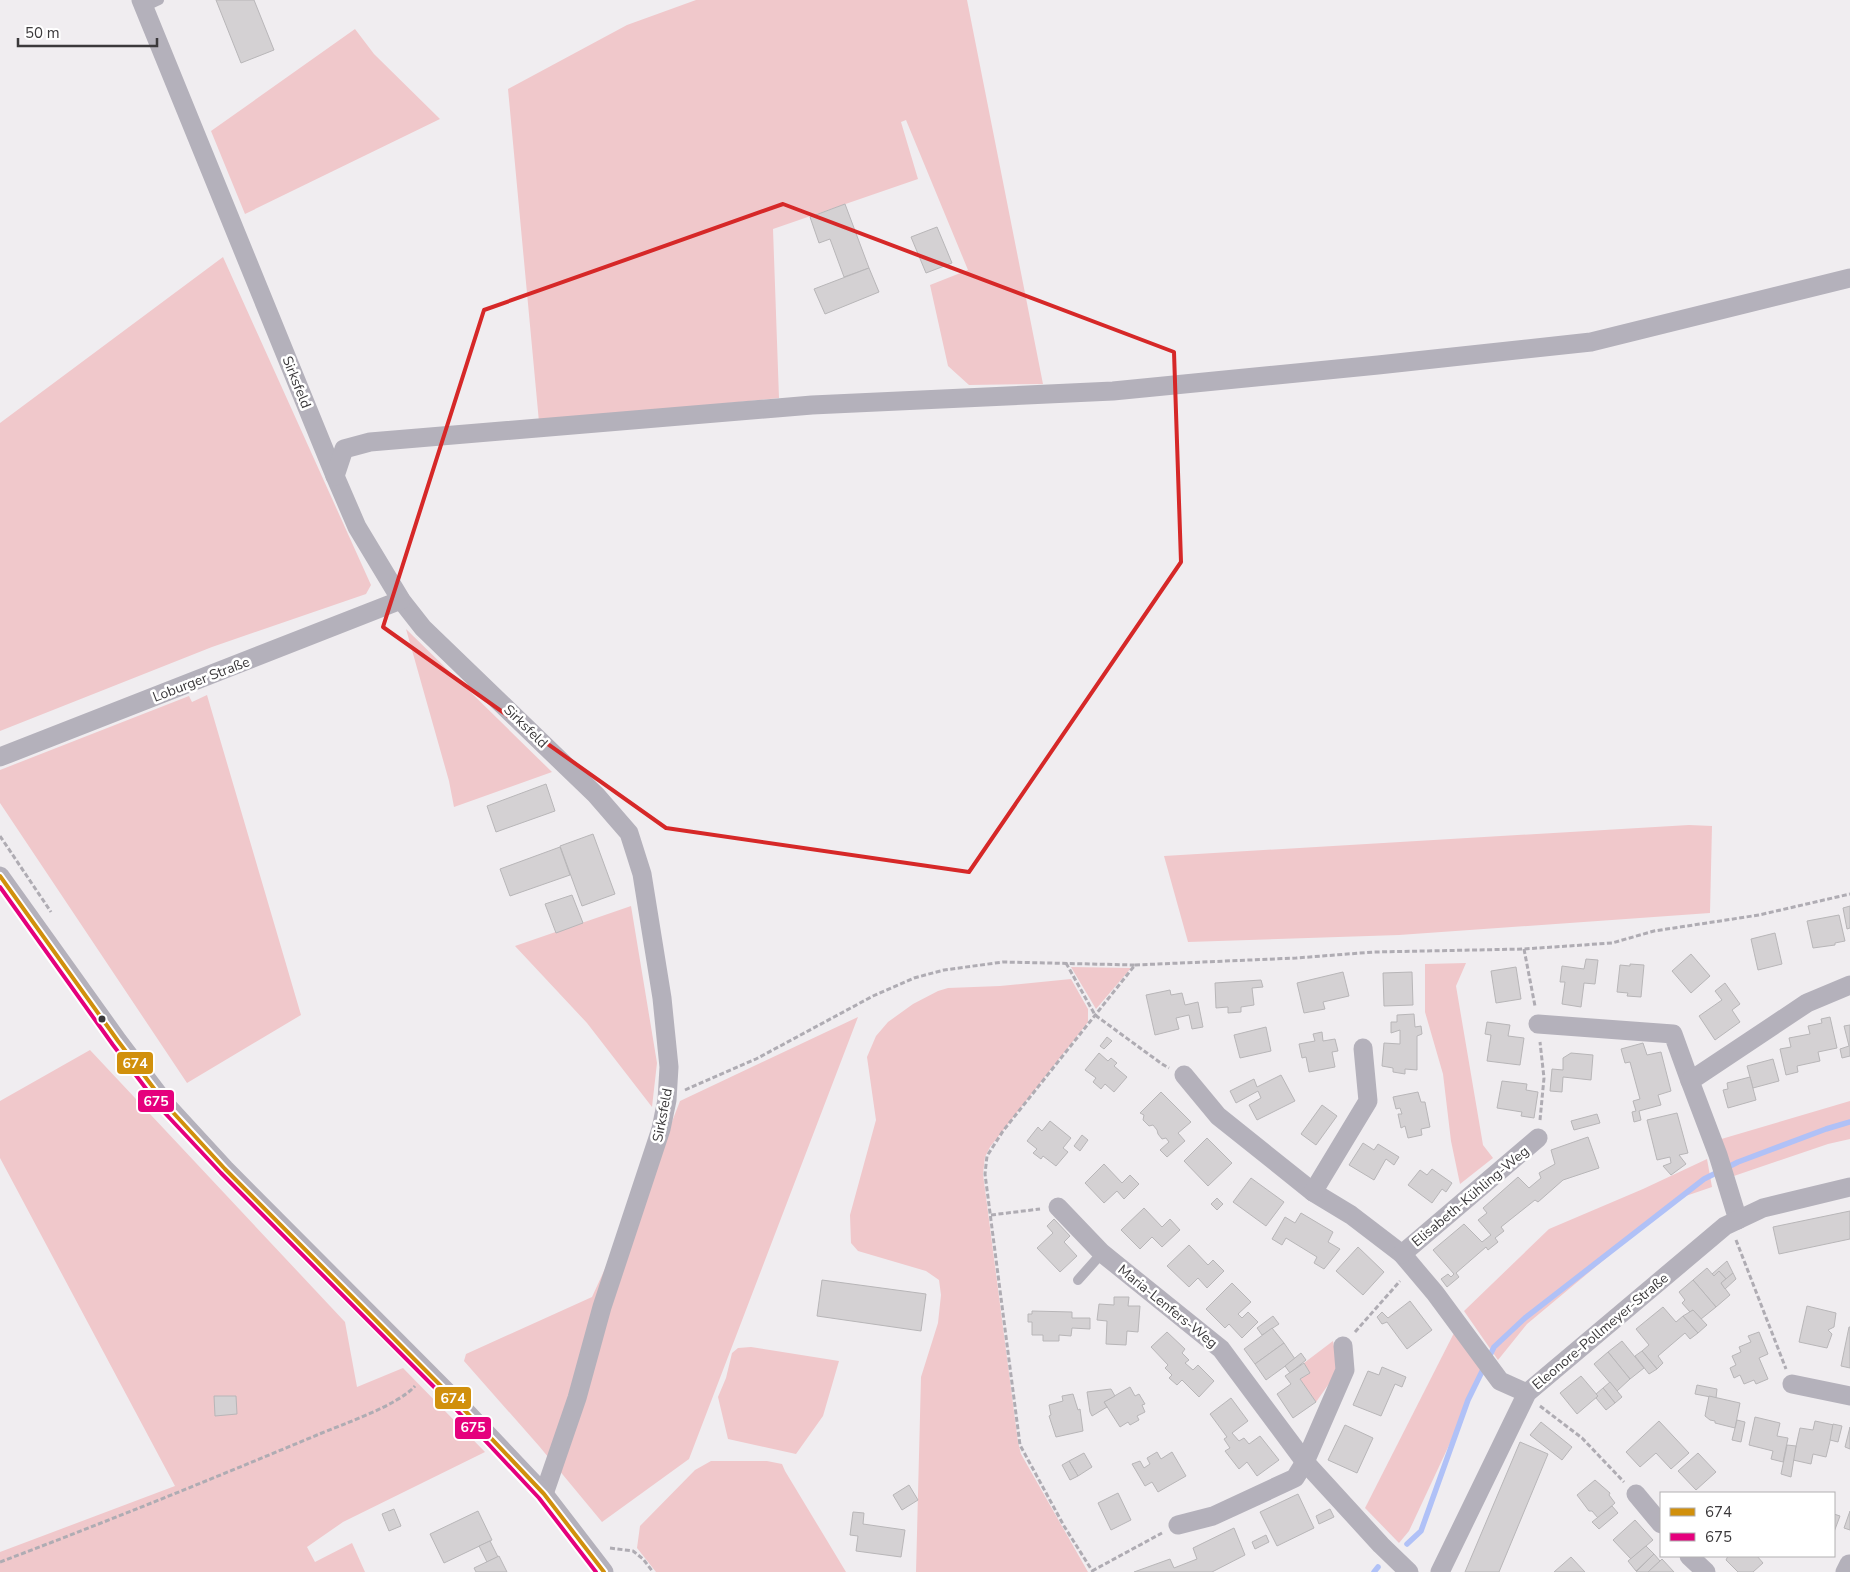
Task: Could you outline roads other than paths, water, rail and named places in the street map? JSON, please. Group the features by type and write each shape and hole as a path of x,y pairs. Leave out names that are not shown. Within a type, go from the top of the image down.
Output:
{"street":[{"name":"Sirksfeld","path":"148,2 357,527 401,600 423,628 596,795 629,833 642,874 660,989 669,1067 667,1100 661,1129 602,1307 577,1398 544,1494"},
{"path":"336,476 344,449 370,442 812,405 1113,390 1378,366 1591,342 1850,278"},
{"name":"Loburger Straße","path":"0,757 401,600"},
{"path":"0,876 118,1041 168,1107 226,1169 425,1369 544,1494 604,1572"},
{"path":"1690,1081 1808,1003 1850,985"},
{"path":"1538,1024 1673,1034 1718,1155 1738,1220"},
{"path":"1313,1192 1368,1101 1363,1048"},
{"name":"Elisabeth-Kühling-Weg","path":"1184,1075 1218,1116 1313,1192 1351,1215 1402,1254 1435,1293 1473,1347 1500,1381 1528,1393"},
{"name":"Elisabeth-Kühling-Weg","path":"1402,1254 1538,1138"},
{"name":"Eleonore-Pollmeyer-Straße","path":"1440,1572 1528,1393 1725,1226 1763,1208 1850,1187"},
{"name":"Maria-Lenfers-Weg","path":"1058,1207 1102,1253 1221,1349 1306,1462 1381,1545 1409,1572"},
{"path":"1178,1525 1213,1516 1295,1478 1306,1462 1345,1370 1343,1346"},
{"path":"1792,1384 1850,1396"},
{"path":"1636,1494 1660,1523"},
{"path":"1690,1557 1706,1572"}],"lane":[{"path":"1078,1280 1102,1253"}],"waterway":[{"path":"1407,1544 1421,1531 1468,1400 1494,1347 1525,1318 1704,1179 1738,1162 1850,1122"},
{"path":"1374,1572 1378,1567"}]}
